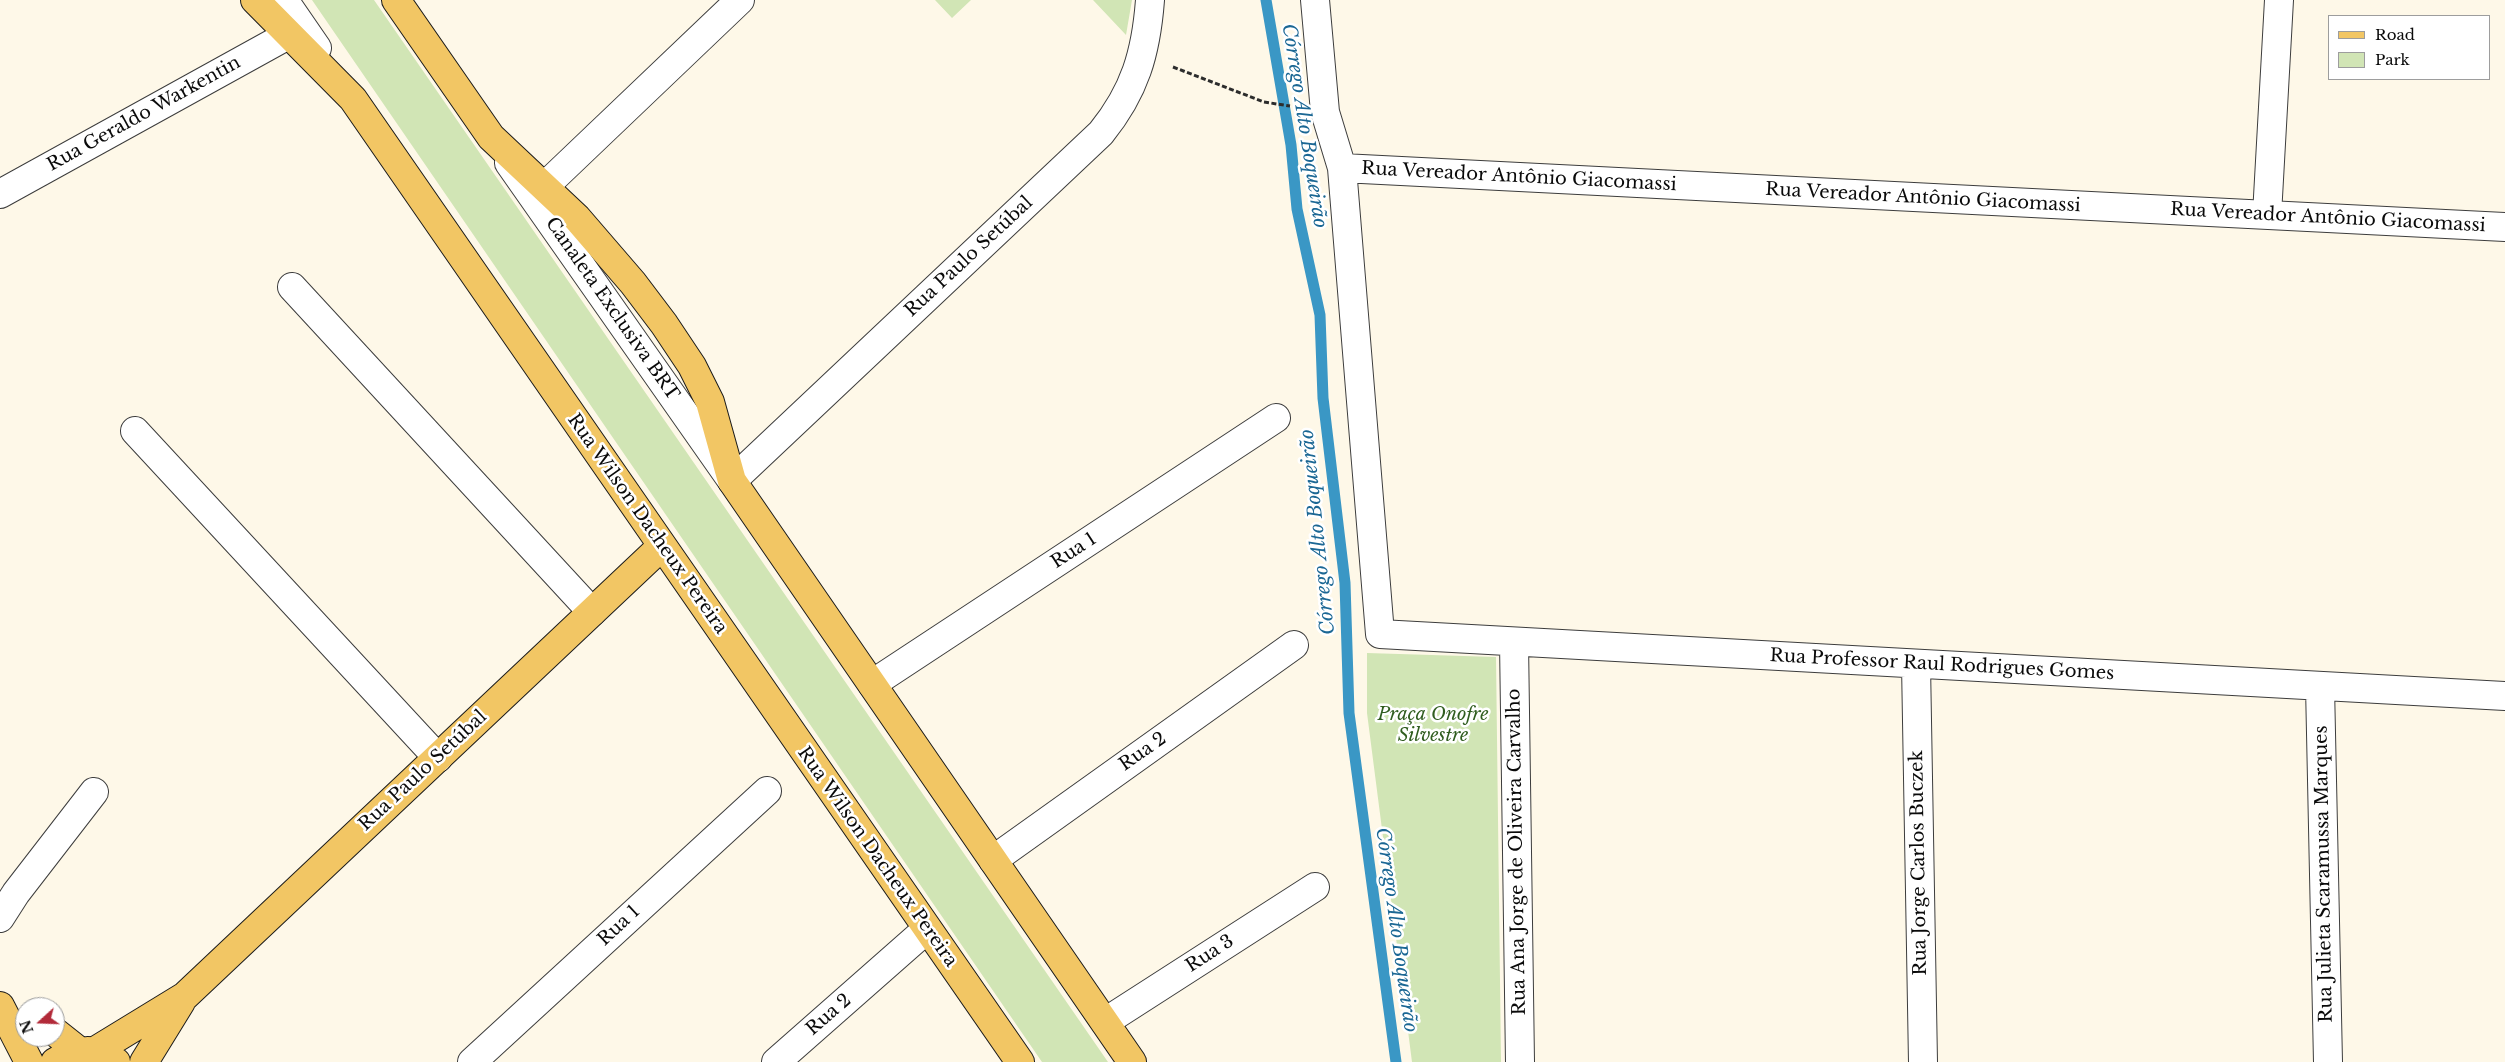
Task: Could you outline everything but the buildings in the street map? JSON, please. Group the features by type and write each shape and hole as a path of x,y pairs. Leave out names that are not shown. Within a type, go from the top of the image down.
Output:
{"main road":[{"name":"Rua Wilson Dacheux Pereira","path":"255,0 352,99 1020,1062"},
{"path":"396,0 491,137 577,218 633,282 692,366 710,402 732,481 1132,1062"},
{"name":"Rua Paulo Setúbal","path":"86,1056 185,996 662,546"},
{"path":"0,990 15,1001"},
{"name":"Rua Paulo Setúbal","path":"144,1062 185,996"},
{"path":"0,1006 29,1062"},
{"path":"65,1040 86,1056"}],"street":[{"path":"284,0 352,99"},
{"path":"545,186 740,0"},
{"name":"Rua Paulo Setúbal","path":"732,481 1101,133 1120,110 1136,78 1142,56 1150,0"},
{"path":"1315,0 1325,112 1342,168"},
{"path":"2268,215 2279,0"},
{"name":"Rua Geraldo Warkentin","path":"0,194 288,35"},
{"name":"Canaleta Exclusiva BRT","path":"491,137 732,481"},
{"name":"Rua Vereador Antônio Giacomassi","path":"1342,168 2505,227"},
{"name":"Rua Professor Raul Rodrigues Gomes","path":"1342,168 1380,634 2505,696"},
{"path":"292,287 592,612"},
{"name":"Rua 1","path":"872,684 1276,418"},
{"path":"135,430 438,758"},
{"name":"Rua Ana Jorge de Oliveira Carvalho","path":"1514,642 1520,1062"},
{"name":"Rua 2","path":"992,860 1294,645"},
{"name":"Rua Jorge Carlos Buczek","path":"1916,664 1923,1062"},
{"name":"Rua Julieta Scaramussa Marques","path":"2320,686 2328,1062"},
{"name":"Rua 1","path":"472,1062 767,791"},
{"path":"0,918 16,893 94,792"},
{"name":"Rua 3","path":"1105,1022 1315,887"},
{"name":"Rua 2","path":"776,1062 928,929"}],"path":[{"path":"1142,56 1264,102"}],"green space":[{"path":"312,0 374,0 1108,1062 1042,1062"},
{"path":"935,0 971,0 952,18"},
{"path":"1093,0 1132,0 1126,35"},
{"name":"Praça Onofre Silvestre","path":"1367,653 1496,657 1501,1062 1412,1062 1367,713"}],"waterway":[{"name":"Córrego Alto Boqueirão","path":"1266,0 1291,145 1297,209 1320,315 1323,398 1345,583 1349,713 1396,1062"}]}
